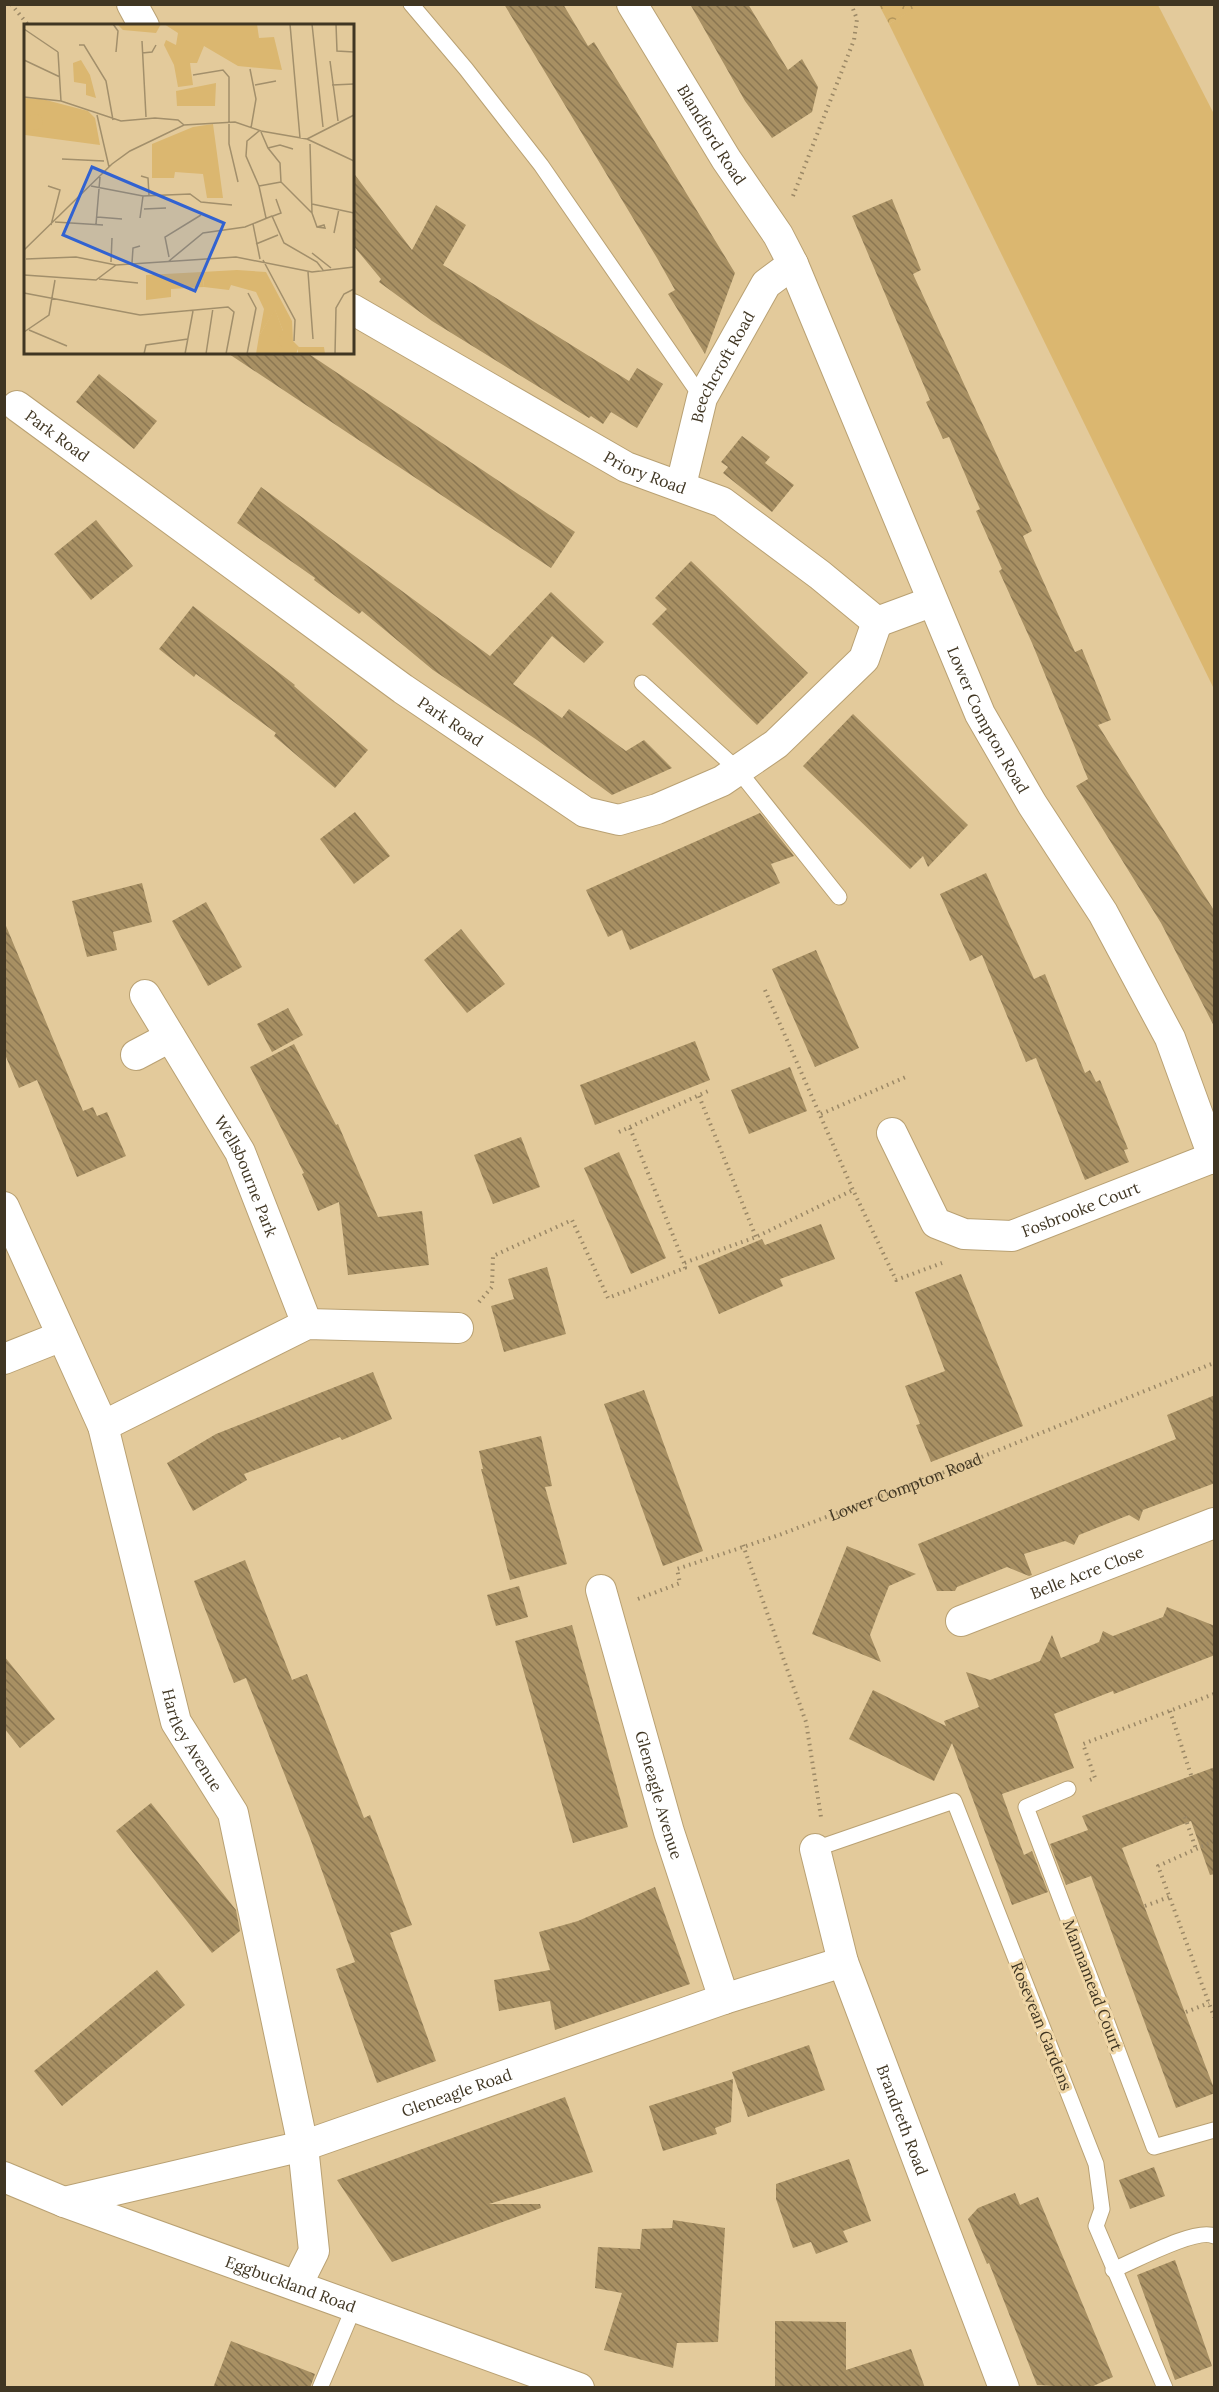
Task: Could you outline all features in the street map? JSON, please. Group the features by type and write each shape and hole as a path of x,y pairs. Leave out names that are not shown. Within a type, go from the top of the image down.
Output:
{"street":[{"path":"132,4 143,24"},
{"name":"Blandford Road","path":"632,4 726,159 778,236 793,264"},
{"name":"Beechcroft Road","path":"681,485 702,398 766,284 793,264"},
{"name":"Lower Compton Road","path":"793,264 931,602 980,714 1032,804 1102,913 1170,1038 1214,1158"},
{"name":"Priory Road","path":"354,310 626,467 681,485 722,502 820,575 877,622"},
{"name":"Park Road","path":"17,406 403,689 585,812 619,820 657,809 722,781 776,744 864,659 877,622"},
{"path":"877,622 931,602"},
{"name":"Wellsbourne Park","path":"145,995 240,1152 307,1324"},
{"path":"136,1055 170,1037"},
{"name":"Fosbrooke Court","path":"892,1133 936,1223 964,1234 1012,1236 1214,1158"},
{"name":"Hartley Avenue","path":"4,1207 103,1426 176,1722 233,1813 303,2146 314,2251 297,2285"},
{"path":"103,1426 307,1324 458,1328"},
{"path":"4,1359 62,1336"},
{"name":"Belle Acre Close","path":"961,1621 1215,1523"},
{"name":"Gleneagle Avenue","path":"604,1600 669,1832 724,1999"},
{"name":"Brandreth Road","path":"821,1847 843,1962 1004,2388"},
{"name":"Gleneagle Road","path":"64,2202 303,2146 724,1999 843,1962"},
{"name":"Eggbuckland Road","path":"4,2177 64,2202 579,2388"}],"lane":[{"path":"411,4 466,69 541,165 702,398"},
{"path":"642,683 738,770 839,897"},
{"name":"Mannamead Court","path":"1068,1789 1026,1807 1154,2147 1215,2130"},
{"name":"Rosevean Gardens","path":"821,1847 954,1801 1096,2164 1102,2210 1096,2226 1113,2271 1165,2388"},
{"path":"1113,2271 1193,2235 1210,2233 1215,2236"},
{"path":"320,2388 354,2307"}],"path":[{"path":"11,4 26,24"},
{"path":"778,236 854,40 857,19 851,4"},
{"path":"765,990 853,1190 896,1280 956,1258 964,1234"},
{"path":"821,1114 908,1076"},
{"path":"619,1132 708,1091"},
{"path":"699,1096 756,1237"},
{"path":"458,1328 492,1287 493,1256 572,1220 608,1298 685,1268 630,1128"},
{"path":"684,1263 756,1237 853,1190"},
{"name":"Lower Compton Road","path":"604,1600 680,1583 677,1569 743,1545 779,1535 937,1475 1215,1363"},
{"path":"743,1545 806,1722 821,1847"},
{"path":"1068,1789 1095,1778 1083,1744 1215,1694"},
{"path":"1170,1711 1191,1775"},
{"path":"1185,1817 1196,1849"},
{"path":"1215,1841 1158,1866 1215,2017"},
{"path":"1145,1906 1170,1897"},
{"path":"1186,2012 1209,2003"}],"green space":[{"path":"921,4 1158,5 1214,114 1214,689 889,24"},
{"path":"879,5 921,5 889,24"}],"building":[{"path":"504,4 563,4 588,46 594,42 735,273 705,354 668,294 675,290 657,258"},
{"path":"690,4 748,4 788,70 802,59 818,87 812,112 772,138 745,101"},
{"path":"354,174 412,250 436,205 466,225 443,265 629,381 637,368 663,384 637,428 611,412 603,424 591,416 589,418 432,321 379,282 381,279 354,246"},
{"path":"892,199 921,270 913,274 1032,531 1023,536 1075,652 1082,649 1111,720 1098,725 1215,912 1215,1028 1161,923 1076,786 1088,779 1032,643 999,571 1002,569 976,511 980,509 949,437 943,439 926,402 930,400 852,216"},
{"path":"229,354 309,354 575,532 551,568"},
{"path":"99,374 157,421 134,449 76,402"},
{"path":"742,436 770,457 765,463 794,485 772,512 723,473 728,467 721,462"},
{"path":"261,487 490,656 551,592 604,642 584,663 552,636 513,684 562,718 569,709 626,751 644,740 672,768 612,795 537,740 433,670 362,611 359,614 314,580 315,578 237,523"},
{"path":"96,520 133,566 91,600 54,554"},
{"path":"691,561 808,673 757,725 652,624 667,609 655,598"},
{"path":"193,606 295,685 368,750 335,788 274,736 276,733 196,674 194,677 159,649"},
{"path":"853,714 968,825 928,867 923,856 910,869 803,766"},
{"path":"355,812 390,856 354,884 320,839"},
{"path":"760,813 794,856 771,864 780,883 630,950 622,930 608,937 586,890"},
{"path":"986,873 1034,979 1045,974 1085,1073 1090,1070 1096,1082 1100,1080 1128,1149 1124,1150 1129,1162 1085,1180 1036,1058 1026,1062 982,955 970,961 940,894"},
{"path":"142,883 152,922 113,932 117,950 87,957 72,901"},
{"path":"206,902 242,967 208,986 172,921"},
{"path":"4,921 83,1111 93,1107 97,1116 107,1112 126,1156 77,1177 37,1080 19,1088 4,1052"},
{"path":"461,929 505,984 467,1013 424,960"},
{"path":"816,950 859,1048 815,1067 772,969"},
{"path":"288,1008 303,1035 272,1052 257,1024"},
{"path":"695,1041 710,1080 595,1125 580,1085"},
{"path":"294,1044 336,1125 338,1124 378,1217 422,1211 429,1265 348,1275 339,1202 318,1211 302,1174 304,1173 250,1067"},
{"path":"790,1067 807,1111 749,1134 731,1090"},
{"path":"521,1137 540,1187 493,1204 474,1155"},
{"path":"619,1152 666,1258 631,1274 584,1168"},
{"path":"821,1224 835,1259 780,1279 783,1286 719,1314 698,1266 762,1239 765,1245"},
{"path":"547,1267 566,1334 504,1352 491,1306 514,1299 508,1279"},
{"path":"961,1274 1023,1426 931,1462 916,1425 920,1424 905,1386 945,1371 915,1292"},
{"path":"373,1372 392,1419 342,1440 340,1437 244,1474 247,1480 193,1511 167,1463 216,1434"},
{"path":"644,1390 703,1551 663,1566 604,1404"},
{"path":"1215,1395 1215,1483 1143,1510 1139,1521 1129,1515 1079,1535 1074,1545 1065,1541 1024,1554 1032,1575 1029,1576 1007,1567 957,1587 955,1591 937,1591 918,1544 1176,1439 1167,1415"},
{"path":"541,1436 552,1486 545,1487 567,1564 510,1580 481,1469 483,1469 479,1451"},
{"path":"847,1546 916,1574 889,1586 879,1611 870,1635 881,1662 812,1634"},
{"path":"245,1560 292,1680 307,1674 364,1818 370,1815 412,1925 390,1933 436,2061 377,2083 336,1969 355,1962 310,1838 246,1678 234,1683 194,1581"},
{"path":"519,1586 528,1617 496,1626 487,1595"},
{"path":"1167,1607 1215,1626 1215,1655 1114,1694 1113,1691 1054,1714 1074,1768 1002,1794 1024,1855 1032,1851 1048,1892 1012,1905 952,1743 934,1781 849,1739 873,1690 946,1726 944,1721 979,1707 966,1672 990,1680 1040,1661 1052,1635 1061,1658 1099,1642 1103,1631 1113,1636 1163,1617"},
{"path":"572,1625 628,1827 573,1843 515,1641"},
{"path":"4,1656 55,1719 20,1748 4,1728"},
{"path":"1215,1767 1215,1874 1210,1875 1191,1821 1122,1848 1215,2091 1215,2093 1176,2108 1091,1876 1066,1885 1050,1844 1088,1830 1082,1816"},
{"path":"151,1803 236,1910 240,1931 212,1953 116,1831"},
{"path":"655,1887 690,1984 555,2030 550,2001 499,2011 494,1980 550,1970 539,1932 578,1921"},
{"path":"157,1970 185,2005 62,2106 34,2071"},
{"path":"809,2045 825,2090 748,2117 732,2072"},
{"path":"733,2079 731,2122 715,2128 717,2134 663,2151 649,2106"},
{"path":"565,2097 593,2172 489,2204 540,2204 541,2208 392,2262 337,2180"},
{"path":"849,2159 871,2221 843,2231 848,2242 816,2254 811,2242 793,2248 776,2199 776,2184"},
{"path":"1154,2167 1165,2196 1130,2209 1119,2180"},
{"path":"1015,2193 1020,2205 1038,2197 1113,2377 1089,2388 1037,2385 989,2263 987,2264 968,2219 978,2208"},
{"path":"673,2220 725,2228 718,2342 677,2343 673,2368 604,2350 622,2293 595,2288 598,2247 640,2249 642,2229 672,2228"},
{"path":"1175,2260 1212,2366 1175,2380 1137,2275"},
{"path":"775,2321 846,2322 846,2370 911,2349 925,2388 775,2388"},
{"path":"231,2341 315,2374 310,2388 213,2388"}]}
